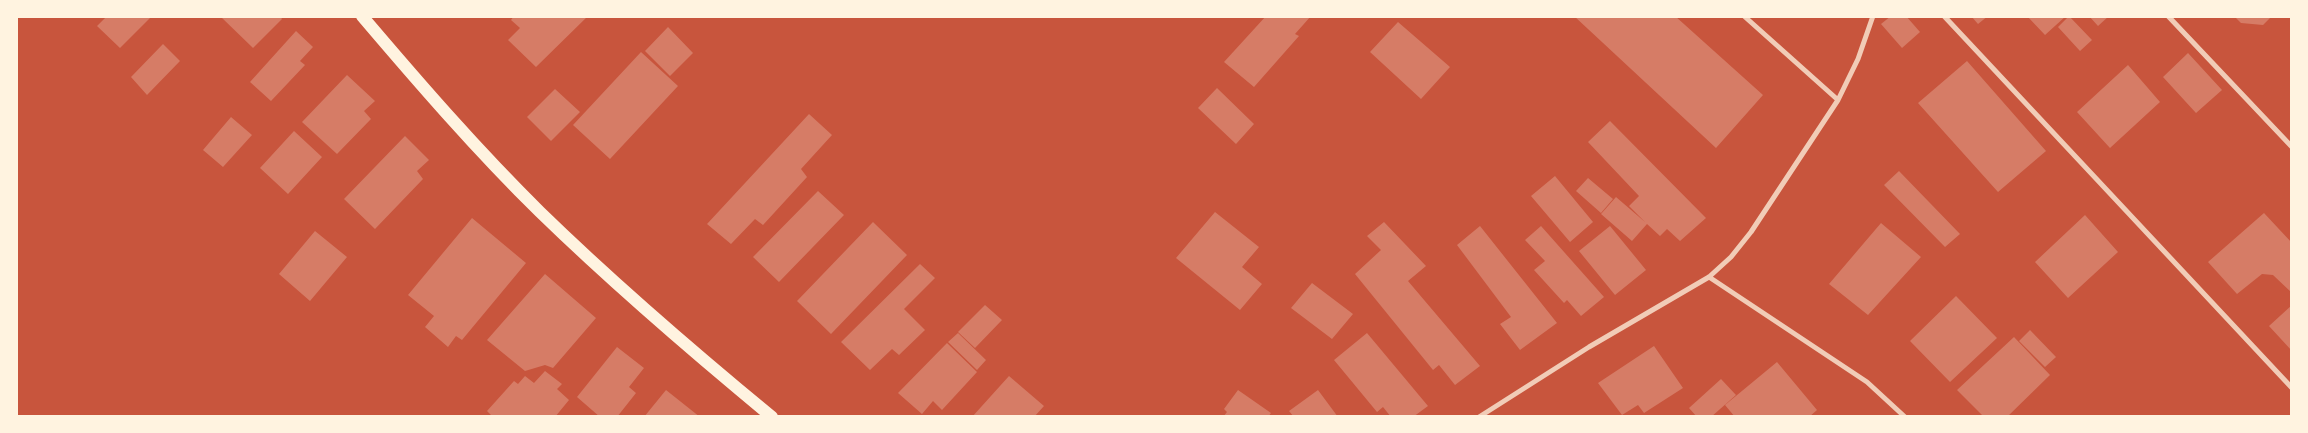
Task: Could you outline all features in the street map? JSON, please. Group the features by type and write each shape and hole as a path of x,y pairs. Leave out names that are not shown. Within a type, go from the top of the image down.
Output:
{"main road":[{"path":"362,16 439,106 539,211 615,283 772,417"}],"street":[{"path":"1744,16 1838,100"},
{"path":"1479,417 1589,347 1709,277 1731,257 1751,232 1838,100 1858,59 1873,16"},
{"path":"1944,16 2292,388"},
{"path":"2168,16 2292,147"},
{"path":"1709,277 1867,382 1905,417"}],"building":[{"path":"107,16 152,16 120,48 97,26"},
{"path":"220,16 280,16 282,19 253,48"},
{"path":"514,16 588,16 536,67 508,40 520,28 511,20"},
{"path":"1266,16 1311,16 1295,34 1299,36 1254,87 1224,62"},
{"path":"1574,16 1675,16 1763,95 1716,148"},
{"path":"1891,16 1906,16 1920,32 1902,48 1881,24"},
{"path":"1971,16 1988,16 1978,24"},
{"path":"2027,16 2066,16 2045,35"},
{"path":"2069,16 2092,40 2080,51 2058,27"},
{"path":"2089,16 2109,16 2098,26"},
{"path":"2234,16 2272,16 2263,25 2241,23"},
{"path":"1398,22 1450,67 1421,99 1370,52"},
{"path":"668,27 693,53 670,76 645,51"},
{"path":"296,31 313,47 300,61 305,65 271,101 250,82"},
{"path":"163,44 180,61 147,95 131,77"},
{"path":"641,52 678,86 610,159 573,125"},
{"path":"2188,53 2222,90 2196,113 2163,77"},
{"path":"1967,61 2046,151 1998,192 1918,103"},
{"path":"2128,65 2160,102 2110,148 2077,112"},
{"path":"347,75 375,101 364,111 371,119 337,154 302,122"},
{"path":"1217,88 1254,124 1236,144 1198,108"},
{"path":"555,89 580,112 551,141 527,117"},
{"path":"809,114 832,135 801,169 807,177 763,225 755,219 731,244 707,224"},
{"path":"231,117 252,135 223,167 203,150"},
{"path":"1610,121 1706,218 1680,241 1667,229 1660,236 1647,224 1632,241 1601,214 1616,197 1645,222 1629,206 1639,196 1588,142"},
{"path":"294,131 322,157 288,194 260,168"},
{"path":"405,136 429,160 417,171 423,179 375,229 344,199"},
{"path":"1899,171 1960,234 1945,247 1884,185"},
{"path":"1555,176 1593,222 1570,242 1531,196"},
{"path":"1588,178 1613,199 1601,213 1576,191"},
{"path":"818,191 844,215 779,282 753,257"},
{"path":"1215,212 1259,247 1242,267 1262,284 1240,310 1176,258"},
{"path":"2264,213 2292,243 2292,293 2273,275 2262,274 2237,294 2208,262"},
{"path":"2085,215 2118,252 2068,298 2035,262"},
{"path":"472,218 526,263 462,340 456,336 448,347 425,327 434,316 408,295"},
{"path":"873,222 907,255 831,334 797,301"},
{"path":"1384,222 1426,266 1408,281 1480,366 1455,385 1439,365 1433,370 1355,274 1381,250 1367,236"},
{"path":"1881,223 1921,257 1868,315 1829,284"},
{"path":"1480,226 1557,323 1520,350 1500,324 1511,317 1457,245"},
{"path":"1541,226 1604,297 1581,316 1567,300 1564,303 1534,270 1545,261 1525,240"},
{"path":"1610,226 1646,270 1615,295 1579,251"},
{"path":"315,231 347,257 310,301 279,274"},
{"path":"920,264 935,278 904,309 925,330 899,355 892,349 870,370 841,342"},
{"path":"545,274 596,318 553,368 545,365 525,371 487,340"},
{"path":"1312,283 1353,314 1332,339 1291,308"},
{"path":"1956,296 1997,338 1950,382 1910,341"},
{"path":"985,305 1002,320 975,348 958,332"},
{"path":"2292,305 2292,351 2269,326"},
{"path":"2030,330 2056,357 2045,367 2019,341"},
{"path":"958,333 986,360 977,370 948,342"},
{"path":"1367,333 1428,406 1413,417 1391,417 1383,407 1377,412 1334,360"},
{"path":"2014,337 2050,375 2007,417 1984,417 1957,390"},
{"path":"947,343 977,372 942,410 933,401 922,414 898,393"},
{"path":"1654,346 1683,388 1644,413 1638,405 1622,415 1598,383"},
{"path":"617,347 644,368 629,387 636,393 617,417 600,417 577,397"},
{"path":"1777,362 1817,410 1809,417 1735,417 1725,405"},
{"path":"545,371 562,384 557,389 569,400 555,417 493,417 487,411 514,381 518,384 525,376 534,383"},
{"path":"1009,376 1044,406 1034,417 972,417"},
{"path":"1721,379 1736,395 1711,417 1697,417 1689,408"},
{"path":"666,390 700,417 644,417"},
{"path":"1238,390 1271,413 1268,417 1223,417 1227,412 1224,409"},
{"path":"1318,390 1338,417 1294,417 1289,411"}]}
